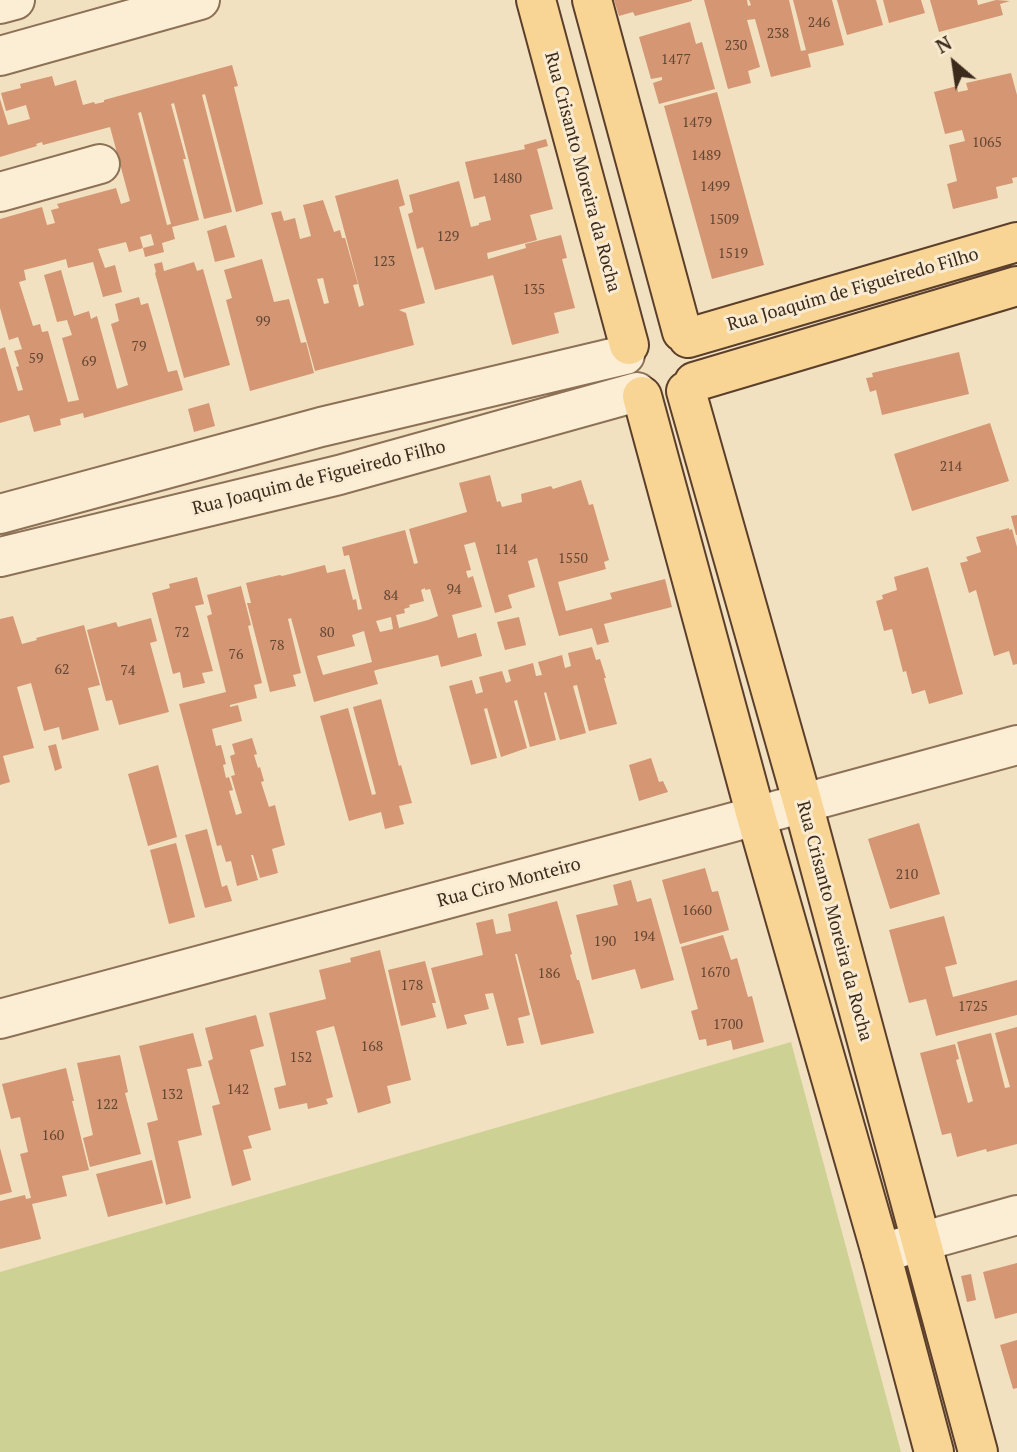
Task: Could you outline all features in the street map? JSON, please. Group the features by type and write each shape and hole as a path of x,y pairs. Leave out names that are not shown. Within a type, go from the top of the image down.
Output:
{"main road":[{"name":"Rua Crisanto Moreira da Rocha","path":"536,0 627,350"},
{"path":"592,0 685,335 695,348 698,359 698,372 690,387 676,399 650,400 632,388 624,367 627,350 643,331 663,327 685,335"},
{"name":"Rua Joaquim de Figueiredo Filho","path":"685,335 1017,242"},
{"path":"690,387 1017,286"},
{"name":"Rua Crisanto Moreira da Rocha","path":"690,387 978,1452"},
{"path":"640,394 756,816 881,1253 934,1452"}],"street":[{"path":"0,4 15,0"},
{"path":"0,57 200,0"},
{"path":"0,192 100,164"},
{"path":"0,514 320,427 627,350"},
{"name":"Rua Joaquim de Figueiredo Filho","path":"0,557 339,475 640,394"},
{"name":"Rua Ciro Monteiro","path":"0,1019 1017,745"},
{"path":"881,1253 1017,1215"}],"green space":[{"path":"791,1042 901,1452 0,1452 0,1272"}],"building":[{"path":"614,0 692,1 635,16 633,12 619,16"},
{"path":"704,0 747,0 748,6 751,5 749,0 789,0 801,51 806,50 793,0 832,0 844,45 808,54 811,67 771,77 755,19 747,20 760,67 748,71 751,83 728,89"},
{"path":"837,0 876,0 883,25 847,35"},
{"path":"883,0 921,0 925,13 889,23"},
{"path":"930,0 977,0 978,5 996,0 1010,1 1000,4 1003,15 939,32"},
{"path":"690,22 696,44 702,42 715,89 659,104 653,83 662,80 662,77 651,79 639,37"},
{"path":"232,65 238,86 234,87 263,204 236,212 205,94 202,95 232,212 204,219 174,103 171,104 199,220 172,227 175,239 162,243 164,252 145,257 143,248 129,252 126,242 98,249 105,268 115,265 122,292 103,297 93,262 68,268 66,259 24,270 26,280 19,282 33,326 40,324 42,332 48,331 68,402 79,400 62,338 72,335 67,320 57,322 44,275 61,270 74,316 89,311 91,319 97,316 117,389 128,385 111,324 119,321 115,304 139,297 141,305 148,303 168,372 177,370 183,390 84,418 83,413 60,419 61,425 34,432 29,415 0,423 0,349 5,347 18,391 23,390 14,351 22,349 18,337 9,340 0,308 0,219 42,207 47,225 55,223 51,210 59,208 57,204 116,188 121,204 130,201 110,127 43,145 42,142 0,157 0,99 8,125 30,119 26,105 6,111 1,93 21,88 20,84 52,76 55,86 76,80 83,105 95,104","holes":["141,112 171,224 167,225 138,113","151,234 154,245 143,248 140,237"]},
{"path":"1011,73 1017,95 1017,177 1012,178 1013,183 996,187 998,198 953,209 947,184 957,181 949,145 965,141 962,130 945,134 934,92 957,86 958,92 968,90 966,83"},
{"path":"717,92 764,265 712,279 664,106"},
{"path":"546,139 548,146 537,149 553,209 530,215 537,240 487,253 488,259 526,248 525,244 561,235 567,258 562,259 575,308 554,313 559,333 512,345 493,275 435,290 423,247 417,249 408,214 413,212 409,195 459,181 471,227 479,225 491,220 485,196 474,199 465,162 525,149 524,145"},
{"path":"398,179 405,205 399,207 425,303 399,310 406,313 414,345 315,371 271,213 281,211 284,221 295,218 300,239 311,236 303,205 323,200 334,232 340,230 342,238 345,238 358,284 353,285 359,307 364,305 335,196","holes":["323,278 329,303 324,304 317,279"]},
{"path":"226,225 235,257 215,262 207,231"},
{"path":"262,259 274,302 289,299 301,343 306,342 314,373 250,391 226,300 232,298 224,270"},
{"path":"162,262 164,271 194,262 197,271 203,269 230,365 184,378 155,273 154,264"},
{"path":"959,352 969,394 882,415 876,390 870,392 866,378 873,377 872,373"},
{"path":"209,403 215,426 194,432 188,409"},
{"path":"990,423 1009,481 912,511 894,454"},
{"path":"490,475 497,502 500,501 502,507 522,502 521,494 551,486 553,489 581,480 589,505 593,504 609,560 604,562 606,569 558,582 566,611 612,599 610,593 665,579 672,607 604,624 609,642 597,645 592,628 559,636 537,558 528,561 535,587 508,595 512,608 495,613 475,542 464,545 471,570 466,571 468,578 473,576 482,607 452,615 458,638 476,633 482,656 441,667 438,655 376,670 374,671 378,684 314,702 291,618 288,619 301,673 293,675 296,686 270,692 247,603 251,603 246,583 325,565 327,573 345,569 353,600 356,599 358,610 362,609 349,555 344,556 342,547 405,530 414,564 418,563 409,529 467,512 459,483","holes":["430,589 438,616 399,628 396,615 405,613 404,609 410,607 409,605 424,601 421,590","391,617 393,629 380,632 376,621","364,631 372,662 323,675 317,656 355,646 352,635"]},
{"path":"1017,515 1017,535 1016,535 1011,516"},
{"path":"1012,529 1017,547 1017,664 1013,665 1009,651 994,656 976,590 969,593 960,563 968,561 966,557 981,552 976,537"},
{"path":"928,567 963,694 929,704 925,690 912,694 906,671 903,672 892,629 884,631 876,601 883,599 882,595 897,590 894,577"},
{"path":"197,577 204,604 195,606 213,671 202,673 205,683 183,688 180,672 173,674 152,593 170,588 169,584"},
{"path":"241,586 262,683 254,685 257,698 230,705 238,705 242,721 212,729 216,746 221,745 226,778 229,777 233,790 229,791 236,815 242,813 231,776 235,775 230,756 235,754 232,744 252,738 257,754 254,755 264,781 261,782 269,807 275,805 285,845 272,849 278,873 260,878 251,855 258,880 237,886 231,861 226,862 221,845 217,846 179,704 226,692 207,616 212,614 207,595"},
{"path":"13,616 22,644 84,625 100,685 88,688 99,730 62,740 59,727 44,731 31,683 17,687 34,748 3,756 10,782 0,785 0,619"},
{"path":"519,617 526,645 505,650 497,622"},
{"path":"151,618 157,641 150,643 169,712 119,725 112,700 106,701 87,630 116,622 118,627"},
{"path":"592,647 596,660 600,659 617,724 589,731 577,685 573,686 586,733 560,740 546,692 544,693 556,740 530,747 517,700 514,701 527,748 501,757 487,708 484,709 497,758 471,765 449,686 472,680 476,694 483,692 479,677 502,671 506,683 511,681 508,670 533,663 536,676 542,675 538,662 562,655 565,668 571,666 568,653"},
{"path":"381,699 412,803 399,806 404,824 385,829 381,812 349,821 320,716 348,708 372,795 376,794 353,707"},
{"path":"56,744 62,768 55,771 48,746"},
{"path":"651,758 659,782 663,781 668,792 639,801 629,765"},
{"path":"158,765 177,837 148,846 128,774"},
{"path":"919,823 940,894 890,909 868,839"},
{"path":"207,829 222,887 227,885 232,901 205,908 185,835"},
{"path":"176,843 195,917 169,924 150,850"},
{"path":"705,868 712,892 718,891 729,930 680,944 662,880"},
{"path":"631,880 637,902 651,898 674,980 641,989 635,969 592,980 576,915 618,905 613,885"},
{"path":"557,901 594,1033 541,1045 517,954 530,1015 518,1018 524,1043 507,1046 493,993 485,994 489,1009 464,1015 467,1024 447,1029 431,968 483,955 476,923 493,919 496,934 511,931 508,914"},
{"path":"944,916 957,964 945,967 953,997 1017,980 1017,1015 936,1036 926,999 909,1003 889,930"},
{"path":"723,935 731,960 737,958 748,997 752,996 764,1042 733,1050 731,1040 707,1046 706,1039 699,1040 691,1011 698,1009 681,947"},
{"path":"380,950 411,1080 387,1086 391,1103 358,1113 334,1026 316,1031 333,1097 326,1099 328,1104 308,1109 307,1103 279,1109 274,1088 286,1085 269,1013 326,999 319,970 351,962 350,958"},
{"path":"425,961 436,1003 432,1003 436,1017 401,1026 388,970"},
{"path":"256,1015 264,1046 250,1050 271,1130 248,1136 252,1148 243,1150 251,1180 232,1186 212,1106 220,1104 208,1061 213,1059 205,1028"},
{"path":"1017,1027 1017,1144 957,1157 951,1133 942,1135 920,1053 955,1044 959,1059 956,1060 968,1103 973,1101 957,1042 991,1033 1005,1088 1010,1087 995,1033"},
{"path":"193,1033 202,1066 187,1069 202,1135 178,1141 191,1198 166,1205 147,1123 158,1120 139,1046"},
{"path":"120,1055 128,1092 125,1093 141,1154 90,1167 83,1138 93,1135 77,1063"},
{"path":"66,1068 89,1170 62,1176 67,1196 32,1204 41,1239 0,1249 0,1201 25,1195 26,1199 31,1198 20,1154 28,1152 20,1117 11,1119 2,1084"},
{"path":"0,1148 12,1192 0,1195"},
{"path":"152,1160 163,1203 108,1217 96,1174"},
{"path":"1017,1263 1017,1313 995,1319 983,1272"},
{"path":"971,1274 976,1300 967,1302 961,1276"},
{"path":"1017,1340 1017,1388 1013,1389 1000,1345"}]}
